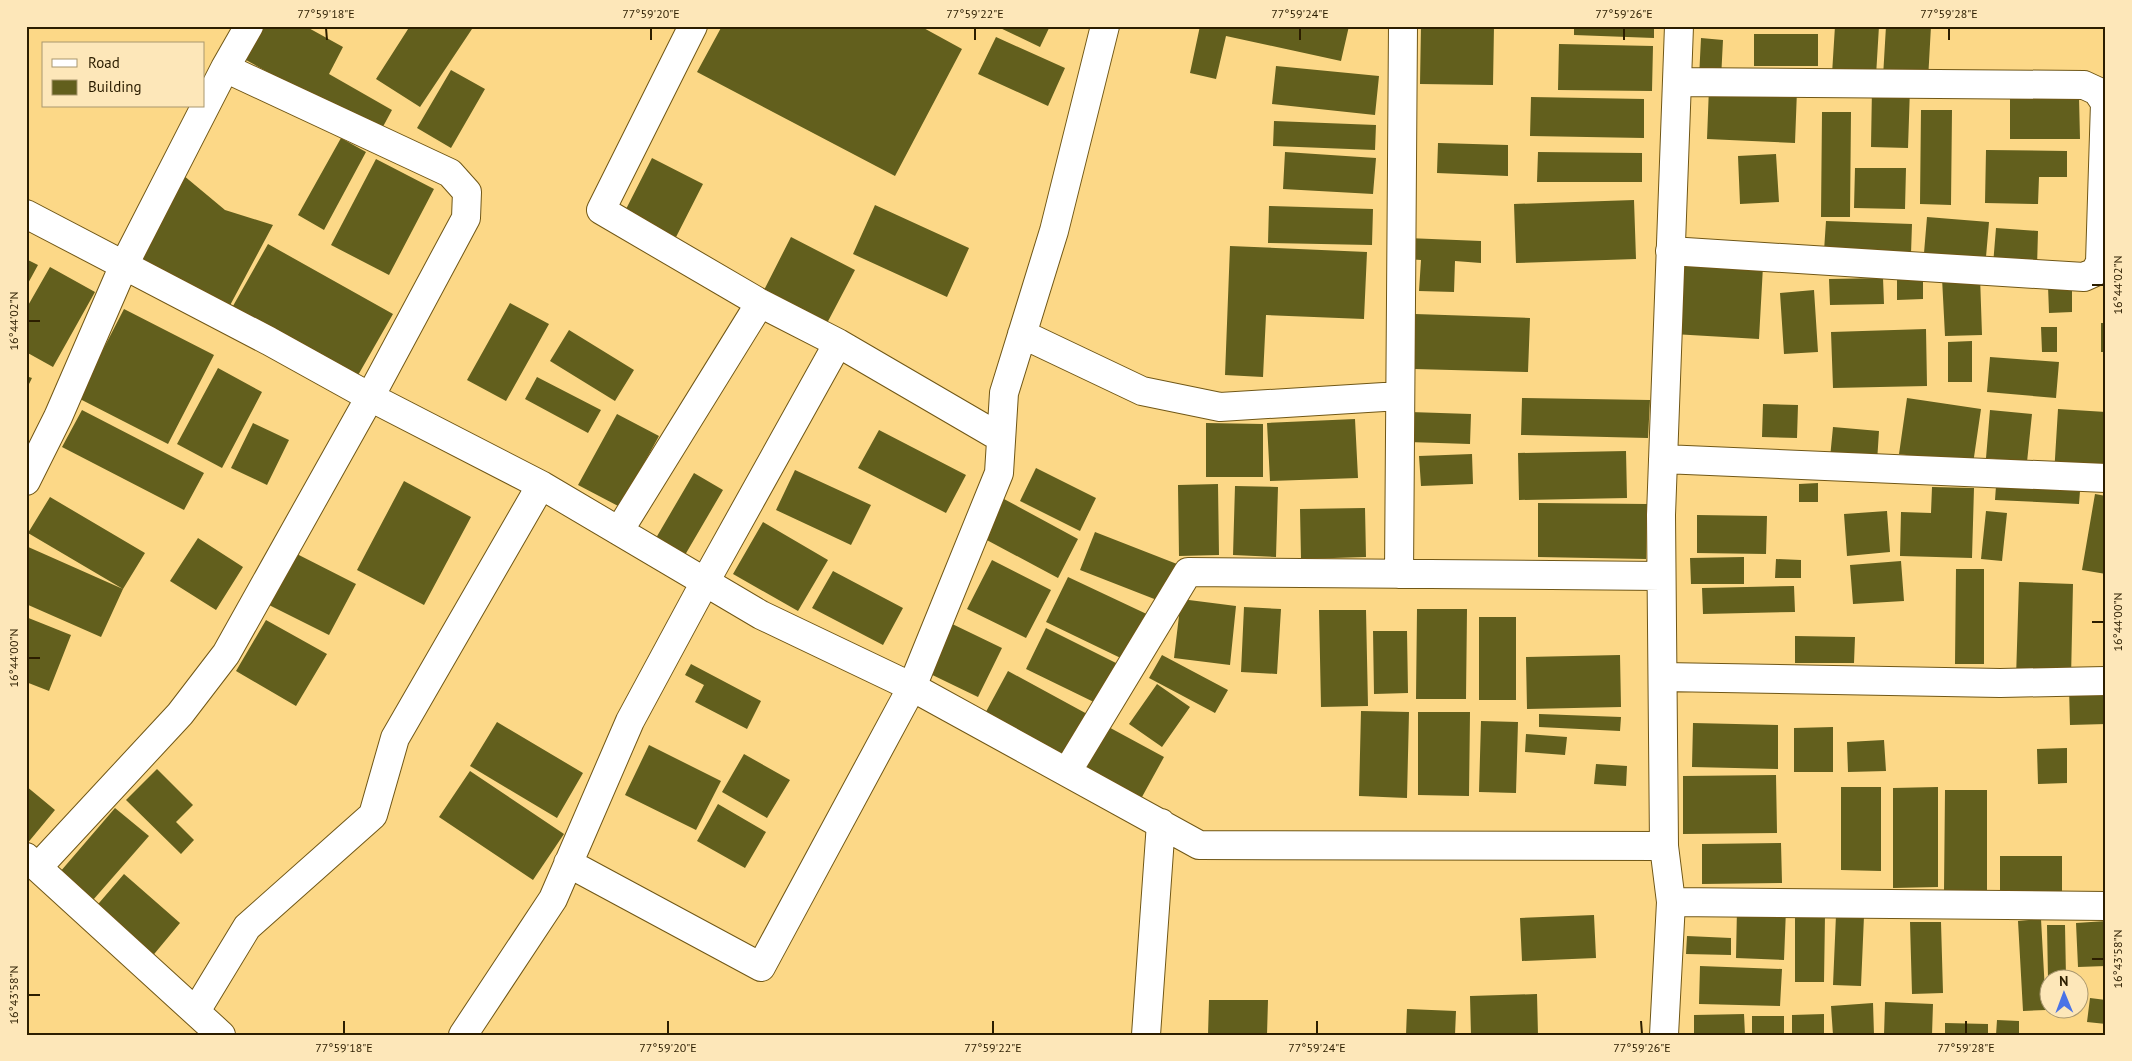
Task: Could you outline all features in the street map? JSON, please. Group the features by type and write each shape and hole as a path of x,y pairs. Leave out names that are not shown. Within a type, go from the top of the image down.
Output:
{"street":[{"path":"205,107 249,26"},
{"path":"694,26 602,210 760,303 838,343 1001,438"},
{"path":"568,863 761,967 912,686 999,474 1004,393 1054,231 1105,26"},
{"path":"1399,574 1403,26"},
{"path":"1664,1035 1671,902 1664,846 1661,576 1663,460 1679,26"},
{"path":"221,1035 32,862 180,714 226,654 370,397 466,218 467,192 450,173 225,68"},
{"path":"1670,251 2084,277 2095,272 2100,262 2105,103 2097,91 2084,85 1678,82"},
{"path":"26,481 58,417 124,265 204,108"},
{"path":"26,214 268,341 370,397 541,485 761,615 912,686 1199,845 1664,846"},
{"path":"619,531 760,303"},
{"path":"1022,334 1142,391 1220,407 1400,396"},
{"path":"463,1035 553,899 630,721 838,343"},
{"path":"1663,460 2106,478"},
{"path":"196,1011 247,927 373,815 395,738 541,485"},
{"path":"1067,772 1188,572 1661,576"},
{"path":"1662,677 2000,683 2106,681"},
{"path":"1146,1035 1160,823"},
{"path":"1671,902 2106,906"}],"building":[{"path":"254,26 305,26 343,47 329,74 392,110 379,134 237,55"},
{"path":"410,26 468,26 472,29 420,107 376,79"},
{"path":"722,26 920,26 962,49 895,176 697,72"},
{"path":"996,26 1050,26 1040,47"},
{"path":"1200,26 1349,26 1341,61 1226,36 1216,79 1190,73"},
{"path":"1421,26 1494,26 1493,85 1420,84"},
{"path":"1574,26 1654,26 1654,38 1574,35"},
{"path":"1835,26 1879,26 1876,76 1832,74"},
{"path":"1886,26 1931,26 1928,80 1883,77"},
{"path":"1754,34 1818,34 1818,66 1754,66"},
{"path":"996,37 1065,68 1048,106 978,74"},
{"path":"1701,38 1723,40 1721,79 1699,78"},
{"path":"1559,44 1653,46 1652,91 1558,90"},
{"path":"1276,66 1379,76 1375,115 1272,104"},
{"path":"451,70 485,89 451,148 417,128"},
{"path":"1709,87 1797,90 1795,143 1707,139"},
{"path":"1872,87 1910,88 1908,148 1871,147"},
{"path":"1531,97 1644,99 1644,138 1530,136"},
{"path":"2079,97 2080,139 2010,139 2010,98"},
{"path":"1921,110 1952,110 1951,205 1920,204"},
{"path":"1822,112 1851,112 1850,217 1821,217"},
{"path":"1274,121 1376,125 1375,150 1273,146"},
{"path":"341,138 366,152 324,230 298,215"},
{"path":"1438,143 1508,145 1508,176 1437,173"},
{"path":"1986,150 2067,151 2067,177 2039,177 2038,204 1985,203"},
{"path":"1285,152 1376,158 1373,194 1283,189"},
{"path":"1538,152 1642,153 1642,182 1537,182"},
{"path":"1776,154 1779,202 1740,204 1738,156"},
{"path":"652,158 703,184 674,241 623,215"},
{"path":"376,159 434,189 389,275 331,245"},
{"path":"1855,168 1906,168 1905,209 1854,208"},
{"path":"183,175 225,210 273,225 227,311 137,261"},
{"path":"1634,200 1636,259 1516,263 1514,204"},
{"path":"875,205 969,248 947,297 853,254"},
{"path":"1269,206 1373,209 1372,245 1268,243"},
{"path":"1927,217 1989,222 1986,257 1924,253"},
{"path":"1826,221 1912,224 1911,254 1824,251"},
{"path":"1996,228 2038,231 2037,268 1993,265"},
{"path":"791,237 855,270 825,327 762,294"},
{"path":"1407,238 1481,241 1481,263 1455,261 1454,292 1419,291 1421,260 1406,259"},
{"path":"268,244 393,314 345,398 220,329"},
{"path":"1230,246 1367,252 1364,319 1266,315 1263,377 1225,375"},
{"path":"26,259 38,265 26,287"},
{"path":"1677,261 1763,266 1759,339 1673,334"},
{"path":"50,267 95,292 53,367 26,352 26,309"},
{"path":"1923,276 1923,299 1897,300 1897,277"},
{"path":"1980,276 1982,335 1945,336 1942,278"},
{"path":"1883,278 1884,304 1830,305 1829,279"},
{"path":"2048,286 2072,286 2072,312 2049,313"},
{"path":"1814,290 1818,352 1784,354 1780,293"},
{"path":"510,303 549,324 506,401 467,380"},
{"path":"124,309 214,355 168,444 78,398"},
{"path":"1415,314 1530,318 1528,372 1414,369"},
{"path":"2101,323 2106,323 2106,352 2101,352"},
{"path":"2041,327 2057,327 2057,352 2042,352"},
{"path":"1926,329 1927,386 1833,388 1831,332"},
{"path":"569,330 634,370 615,401 550,361"},
{"path":"1972,341 1972,382 1948,382 1948,342"},
{"path":"1990,357 2059,362 2056,398 1987,392"},
{"path":"218,368 262,392 222,468 177,444"},
{"path":"26,376 32,378 26,390"},
{"path":"537,377 601,410 588,433 525,399"},
{"path":"1522,398 1650,400 1648,438 1521,435"},
{"path":"1907,398 1981,409 1973,464 1899,454"},
{"path":"1763,404 1798,405 1797,438 1762,437"},
{"path":"2058,409 2106,412 2106,478 2054,475"},
{"path":"82,410 204,473 184,510 62,447"},
{"path":"1990,410 2032,414 2027,462 1986,458"},
{"path":"1410,412 1471,414 1470,444 1408,442"},
{"path":"617,414 659,436 620,507 578,485"},
{"path":"1355,419 1358,478 1270,481 1267,423"},
{"path":"253,423 289,440 267,485 231,468"},
{"path":"1206,423 1263,424 1263,477 1206,477"},
{"path":"1833,427 1879,431 1877,462 1830,458"},
{"path":"879,430 966,475 946,513 858,468"},
{"path":"1626,451 1627,498 1519,500 1518,453"},
{"path":"1472,454 1473,484 1421,486 1419,456"},
{"path":"1036,468 1096,498 1080,531 1020,501"},
{"path":"795,470 871,505 851,545 776,510"},
{"path":"694,473 723,490 685,555 656,538"},
{"path":"404,481 471,517 424,605 357,570"},
{"path":"1818,483 1818,502 1799,502 1799,484"},
{"path":"1218,484 1219,555 1179,556 1178,485"},
{"path":"1235,486 1278,487 1276,557 1233,555"},
{"path":"1996,486 2080,491 2079,504 1995,500"},
{"path":"1932,487 1974,488 1972,558 1900,556 1901,512 1931,513"},
{"path":"2095,494 2106,496 2106,574 2082,570"},
{"path":"50,497 145,553 123,589 28,533"},
{"path":"1004,499 1078,539 1058,578 983,538"},
{"path":"1538,503 1647,504 1646,559 1538,557"},
{"path":"1365,508 1366,557 1301,559 1300,509"},
{"path":"1887,511 1890,552 1847,556 1844,514"},
{"path":"1986,511 2007,513 2002,561 1981,559"},
{"path":"1697,515 1767,516 1766,554 1697,553"},
{"path":"763,522 828,560 798,611 733,574"},
{"path":"1095,532 1177,564 1162,602 1080,570"},
{"path":"198,538 243,567 216,610 170,581"},
{"path":"26,546 123,589 101,637 26,604"},
{"path":"291,551 356,584 329,635 265,603"},
{"path":"1744,557 1744,584 1691,584 1690,558"},
{"path":"1776,559 1801,560 1801,578 1775,578"},
{"path":"992,560 1051,590 1026,638 967,609"},
{"path":"1901,561 1904,601 1853,604 1850,565"},
{"path":"1956,569 1984,569 1984,664 1955,664"},
{"path":"833,571 903,608 883,645 812,608"},
{"path":"1068,577 1153,617 1131,663 1046,622"},
{"path":"2019,582 2073,584 2071,679 2016,678"},
{"path":"1794,586 1795,612 1703,614 1702,588"},
{"path":"1181,599 1236,606 1230,665 1174,658"},
{"path":"1244,607 1281,609 1277,674 1241,672"},
{"path":"1417,609 1467,609 1466,699 1416,699"},
{"path":"1319,610 1366,610 1368,706 1321,707"},
{"path":"26,617 71,635 49,691 26,682"},
{"path":"1479,617 1516,617 1516,700 1479,700"},
{"path":"266,620 327,654 296,706 236,671"},
{"path":"944,620 1002,648 978,697 920,669"},
{"path":"1046,628 1122,666 1102,706 1026,669"},
{"path":"1373,631 1407,631 1408,693 1374,694"},
{"path":"1795,636 1855,637 1854,663 1795,663"},
{"path":"1162,655 1228,690 1215,713 1149,678"},
{"path":"1620,655 1621,707 1527,709 1526,657"},
{"path":"691,664 761,701 747,729 695,702 704,685 685,675"},
{"path":"1008,671 1089,715 1061,765 981,721"},
{"path":"1157,684 1190,707 1162,747 1129,724"},
{"path":"2106,686 2106,724 2070,725 2069,687"},
{"path":"1361,711 1409,712 1407,798 1359,796"},
{"path":"1418,712 1470,712 1469,796 1418,795"},
{"path":"1539,714 1621,717 1620,731 1539,727"},
{"path":"1481,721 1518,722 1516,793 1479,792"},
{"path":"497,722 583,773 557,818 470,766"},
{"path":"1693,723 1778,725 1778,769 1692,767"},
{"path":"1103,724 1164,757 1137,806 1076,772"},
{"path":"1833,727 1833,772 1794,772 1794,728"},
{"path":"1526,734 1567,737 1565,755 1525,752"},
{"path":"1884,740 1886,771 1848,772 1847,742"},
{"path":"649,745 721,781 696,830 625,795"},
{"path":"2067,748 2067,783 2038,784 2037,749"},
{"path":"744,754 790,780 767,818 722,792"},
{"path":"1596,764 1627,766 1626,786 1594,784"},
{"path":"157,769 193,805 176,822 194,840 181,854 126,800"},
{"path":"470,771 564,834 533,880 439,817"},
{"path":"1776,775 1777,833 1683,834 1683,776"},
{"path":"26,786 55,810 26,845"},
{"path":"1841,787 1881,787 1881,871 1841,870"},
{"path":"1938,787 1938,887 1893,888 1893,788"},
{"path":"1945,790 1987,790 1987,891 1944,891"},
{"path":"718,804 766,832 745,868 697,841"},
{"path":"115,808 149,836 93,900 60,872"},
{"path":"1781,843 1782,883 1702,884 1702,844"},
{"path":"2000,856 2062,856 2062,894 2000,894"},
{"path":"124,874 180,923 150,959 93,910"},
{"path":"1737,908 1786,909 1784,960 1736,958"},
{"path":"1795,914 1825,914 1824,982 1795,982"},
{"path":"1594,915 1596,958 1522,961 1520,918"},
{"path":"1836,915 1864,916 1861,986 1833,985"},
{"path":"2041,919 2044,968 2040,968 2040,1010 2023,1011 2018,921"},
{"path":"2106,921 2106,966 2078,967 2076,923"},
{"path":"1910,922 1941,922 1943,993 1912,994"},
{"path":"2047,925 2065,925 2066,968 2048,968"},
{"path":"1687,936 1731,938 1731,955 1686,954"},
{"path":"1700,966 1782,969 1780,1006 1699,1004"},
{"path":"1537,994 1538,1035 1471,1035 1470,996"},
{"path":"2090,998 2106,1000 2106,1024 2087,1022 2088,1018 2090,1018"},
{"path":"1209,1000 1268,1000 1267,1035 1208,1035"},
{"path":"1885,1002 1933,1004 1932,1035 1884,1035"},
{"path":"1873,1003 1874,1035 1833,1035 1831,1006"},
{"path":"1407,1009 1456,1011 1455,1035 1406,1035"},
{"path":"1744,1014 1745,1035 1694,1035 1694,1015"},
{"path":"1824,1014 1824,1035 1792,1035 1792,1015"},
{"path":"1752,1016 1784,1016 1784,1035 1752,1035"},
{"path":"1997,1020 2019,1021 2019,1035 1996,1035"},
{"path":"1945,1023 1988,1024 1988,1035 1945,1035"}]}
